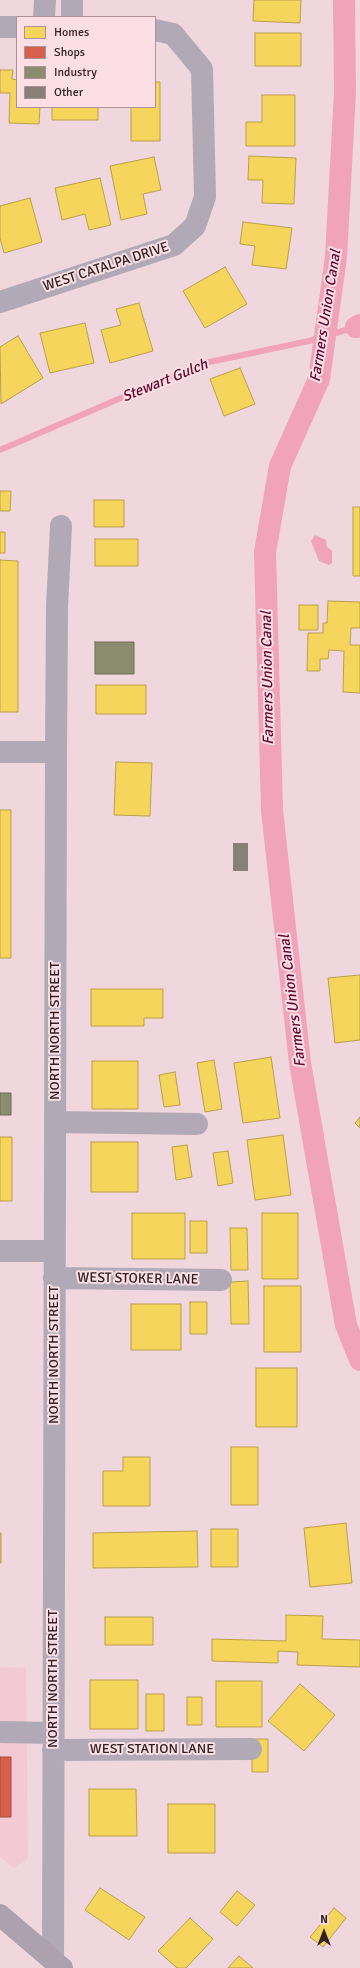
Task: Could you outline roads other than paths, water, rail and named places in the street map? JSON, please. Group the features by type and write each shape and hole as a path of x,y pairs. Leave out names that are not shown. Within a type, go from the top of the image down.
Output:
{"main road":[{"path":"0,1915 57,1964"}],"street":[{"path":"44,16 45,0"},
{"path":"72,0 72,16"},
{"path":"0,28 16,28"},
{"name":"WEST CATALPA DRIVE","path":"0,302 174,245 195,226 205,197 202,69 164,32"},
{"name":"NORTH NORTH STREET","path":"57,1964 53,1741 54,1122 56,752 58,607 61,526"},
{"path":"0,752 56,752"},
{"path":"54,1122 197,1124"},
{"path":"0,1251 54,1251"},
{"name":"WEST STOKER LANE","path":"54,1278 221,1280"},
{"name":"WEST STATION LANE","path":"0,1732 53,1741 251,1749"}],"waterway":[{"name":"Farmers Union Canal","path":"344,0 345,92 336,257 319,379 280,466 265,552 272,810 300,1063 346,1325 360,1360"},
{"name":"Stewart Gulch","path":"356,327 360,325"},
{"name":"Stewart Gulch","path":"0,450 200,364 309,341 356,327"}]}
